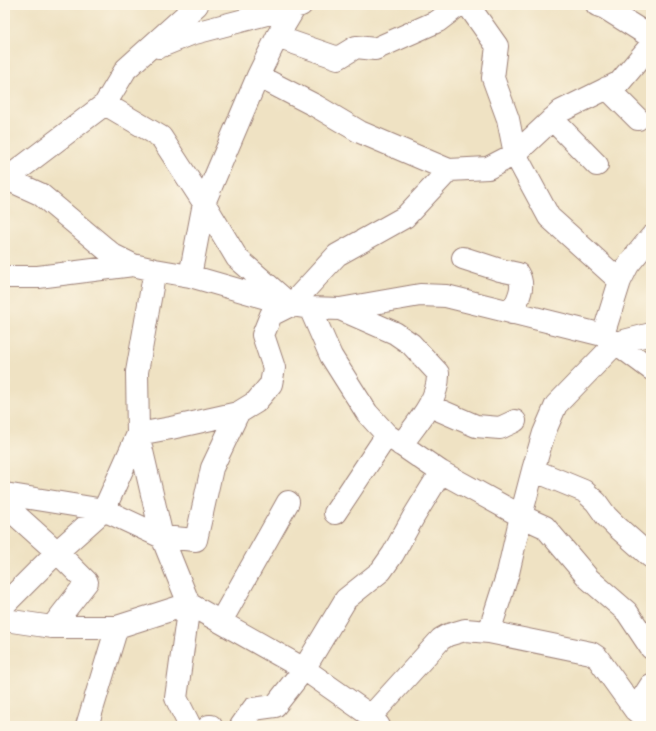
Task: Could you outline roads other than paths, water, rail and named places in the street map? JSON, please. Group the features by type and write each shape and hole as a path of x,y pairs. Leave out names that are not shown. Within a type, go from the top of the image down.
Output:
{"street":[{"path":"197,5 126,69 104,104 6,179 40,194 113,255 133,265 190,276 300,307 340,309 420,295 446,296 609,339 651,369"},
{"path":"278,37 338,58 356,47 375,48 438,21 459,5"},
{"path":"468,5 497,46 493,78 508,119 515,154 549,217 620,281"},
{"path":"597,5 605,8 651,37"},
{"path":"143,54 191,34 298,6"},
{"path":"190,276 204,203 258,76 278,37 298,6"},
{"path":"258,76 316,106 360,132 449,170 488,168 515,154 561,111 620,82 651,44"},
{"path":"607,88 638,119"},
{"path":"104,104 161,137 204,203 237,258 300,307 367,413 394,440 441,472 521,516 545,527 589,579 627,612 651,648"},
{"path":"552,119 597,165"},
{"path":"138,434 238,413 256,402 271,384 274,368 263,335 271,315 300,307 337,255 405,217 449,170"},
{"path":"489,632 508,574 521,516 544,433 556,405 609,339 620,281 628,265 651,237"},
{"path":"463,258 518,274 521,279 522,290 512,313"},
{"path":"5,277 38,277 133,265"},
{"path":"155,270 137,372 138,434 162,537 189,604 176,698 190,726"},
{"path":"335,513 394,440 430,406 438,380 438,373 436,370 411,344 395,333 340,309"},
{"path":"609,339 651,334"},
{"path":"430,406 476,426 500,428 515,421"},
{"path":"5,494 104,510 162,537 196,540 212,468 238,413"},
{"path":"5,604 57,552 104,510 138,434"},
{"path":"533,470 584,490 596,502 606,516 651,557"},
{"path":"241,726 253,709 275,706 304,669 346,599 381,571 393,554 441,472"},
{"path":"5,502 86,580 86,583 52,627"},
{"path":"221,621 288,502"},
{"path":"5,620 52,627 117,627 189,604 304,669 375,721 441,639 448,634 465,630 489,632 591,653 597,658 643,716"},
{"path":"87,726 117,627"},
{"path":"643,716 651,684"}]}
